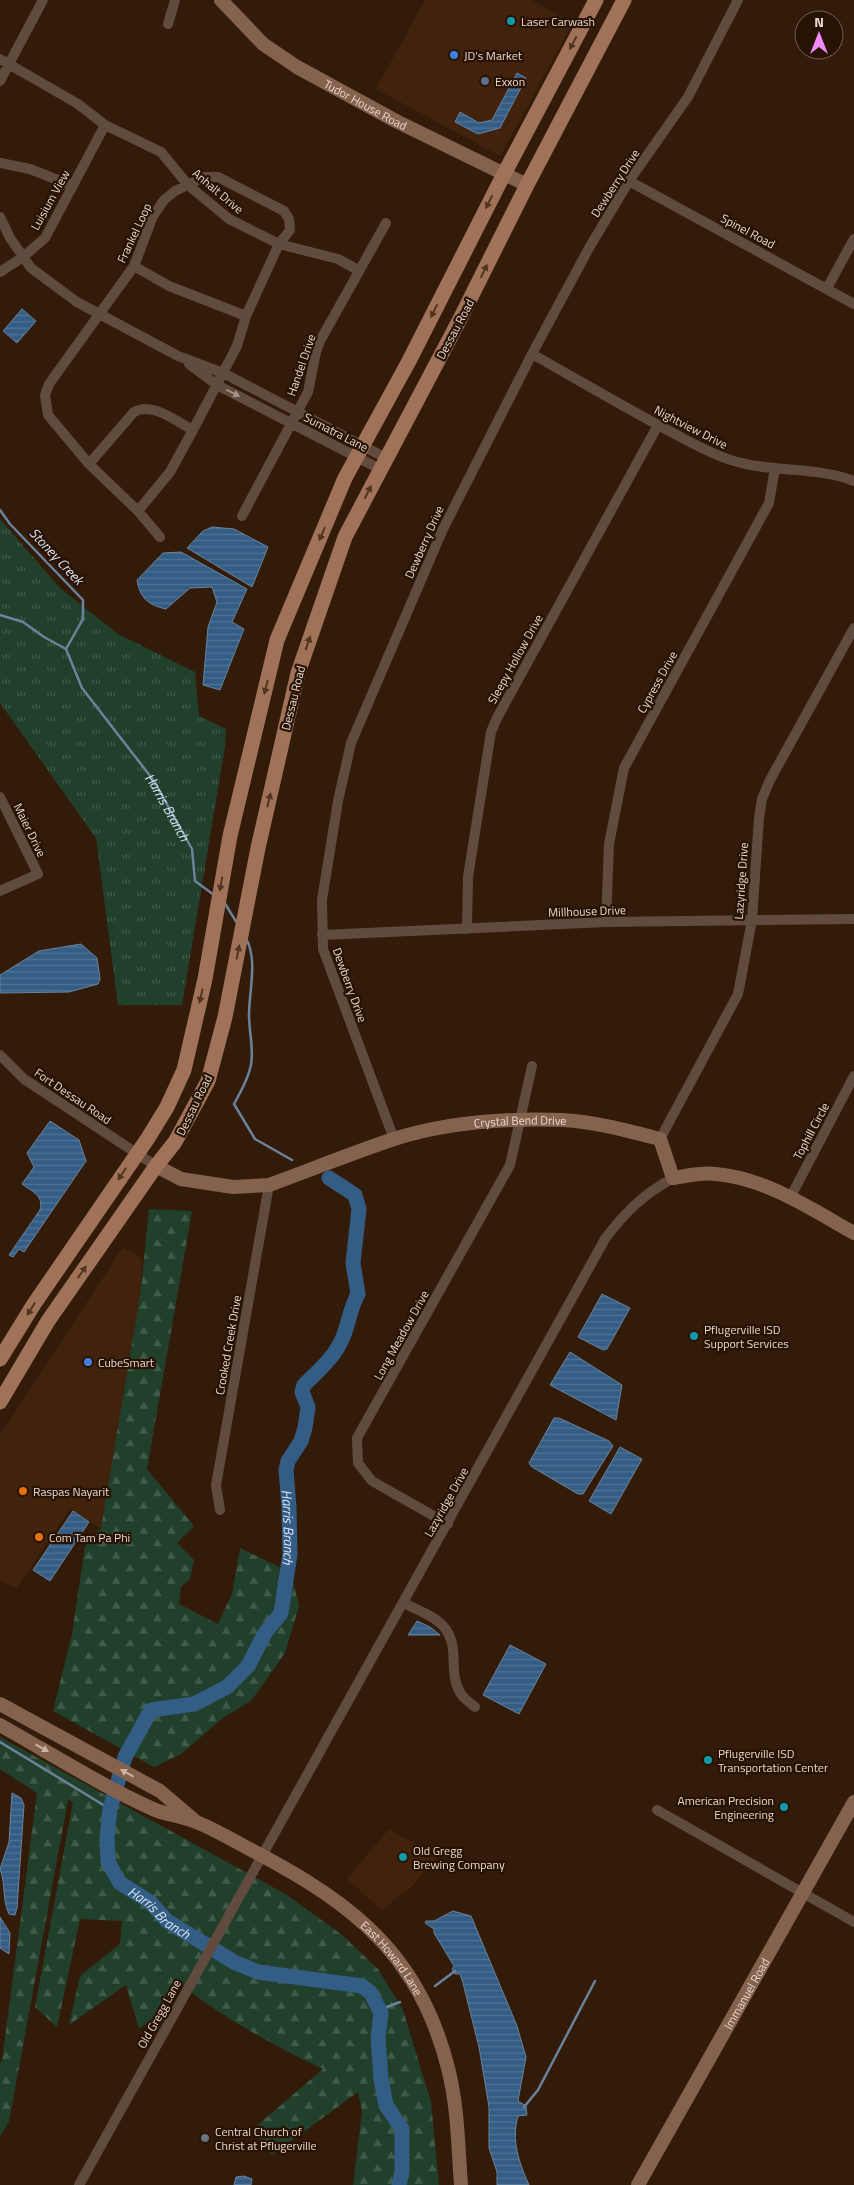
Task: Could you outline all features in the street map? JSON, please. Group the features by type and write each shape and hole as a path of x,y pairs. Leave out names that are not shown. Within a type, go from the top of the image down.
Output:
{"main road":[{"name":"Dessau Road","path":"0,1359 34,1304 148,1138 167,1108 184,1070 210,948 230,836 277,640 346,478 596,0"},
{"name":"Dessau Road","path":"0,1402 48,1322 156,1166 176,1142 208,1081 225,1017 258,848 298,672 345,538 624,0"}],"street":[{"path":"0,81 4,61 43,0"},
{"path":"168,24 175,0"},
{"name":"Tudor House Road","path":"222,0 263,44 296,68 527,185"},
{"name":"Dewberry Drive","path":"394,1139 323,949 322,900 351,743 443,529 532,354 589,248 629,181 688,97 738,0"},
{"name":"Anhalt Drive","path":"4,61 78,104 105,125 160,152 188,185 229,219 279,244 338,259 358,270"},
{"name":"Luisium View","path":"0,272 39,244 50,230 105,125"},
{"path":"0,163 30,169 73,186"},
{"name":"Frankel Loop","path":"138,511 170,472 193,430 237,346 246,316 279,244 290,230 289,219 284,211 218,176 204,176 175,191 159,208 134,266 49,384 45,395 48,415 89,464 138,511 160,537"},
{"name":"Spinel Road","path":"629,181 854,304"},
{"name":"Sumatra Lane","path":"0,217 10,238 31,268 77,302 178,356 223,373 297,411 361,452"},
{"name":"Handel Drive","path":"242,516 308,392 320,341 386,223"},
{"path":"827,288 854,239"},
{"path":"134,266 169,286 246,316"},
{"name":"Nightview Drive","path":"532,354 658,425 729,460 775,468 820,471 854,481"},
{"name":"Sumatra Lane","path":"178,356 217,385 291,423 383,463"},
{"path":"89,464 134,412 140,408 152,409 193,430"},
{"name":"Sleepy Hollow Drive","path":"467,929 468,877 491,732 658,425"},
{"name":"Cypress Drive","path":"606,922 609,844 624,768 769,503 775,468"},
{"name":"Lazyridge Drive","path":"660,1139 738,994 752,920 753,884 762,799 770,780 854,628"},
{"name":"Maier Drive","path":"0,797 38,874 0,891"},
{"name":"Millhouse Drive","path":"322,935 606,922 854,920"},
{"name":"Fort Dessau Road","path":"0,1055 24,1079 156,1166"},
{"name":"Long Meadow Drive","path":"448,1524 372,1481 358,1463 357,1438 510,1166 532,1066"},
{"name":"Tophill Circle","path":"790,1198 854,1076"},
{"name":"Crystal Bend Drive","path":"156,1166 181,1179 250,1188 269,1185 394,1139 468,1123 564,1120 599,1125 660,1139"},
{"path":"660,1139 673,1178 705,1174 735,1176 790,1198 854,1233"},
{"name":"Lazyridge Drive","path":"263,1856 605,1239 635,1203 652,1190 673,1178"},
{"name":"Crooked Creek Drive","path":"220,1510 216,1485 269,1185"},
{"path":"404,1603 434,1618 444,1626 454,1649 456,1683 461,1694 475,1707"},
{"name":"East Howard Lane","path":"0,1704 160,1791 195,1821"},
{"name":"East Howard Lane","path":"0,1725 151,1808 195,1821 307,1880 342,1904 376,1935 408,1973 431,2017 448,2068 455,2102 461,2185"},
{"name":"Immanuel Road","path":"638,2185 854,1802"},
{"path":"658,1810 854,1922"},
{"name":"Old Gregg Lane","path":"79,2185 263,1856"}],"shaded area":[{"path":"425,0 531,0 573,23 500,156 376,89"},
{"name":"CubeSmart","path":"123,1247 142,1259 141,1289 101,1529 70,1509 16,1589 0,1580 0,1435"},
{"path":"389,1829 437,1857 412,1886 382,1910 347,1879"}],"green space":[{"path":"0,519 60,588 118,634 195,672 199,716 226,729 225,747 182,1005 118,1005 96,838 0,703"},
{"path":"149,1209 192,1211 147,1469 194,1526 177,1543 194,1560 190,1579 181,1587 179,1604 218,1624 232,1594 240,1548 291,1573 299,1606 285,1653 251,1701 224,1717 181,1754 154,1767 53,1711 72,1634 85,1546 101,1528 141,1289"},
{"path":"0,1737 287,1895 342,1935 378,1969 403,2010 431,2102 439,2185 353,2185 362,2112 358,2092 272,2155 252,2130 323,2069 248,2030 178,1982 162,2012 139,2029 126,1985 69,2025 80,1976 120,1944 122,1921 80,1919 57,2027 35,2007 73,1802 68,1800 9,2122 0,2136 0,2063 2,2061 37,1793 0,1769"}],"water":[{"path":"517,73 526,78 500,128 478,134 455,122 460,112 479,123 492,120"},
{"path":"22,309 36,321 17,343 3,331"},
{"path":"212,527 234,529 268,547 252,587 187,548 203,531"},
{"path":"181,552 247,589 232,622 244,629 220,690 203,685 208,627 217,602 212,587 190,588 166,609 146,600 138,586 137,580 163,553"},
{"path":"81,944 97,958 100,979 98,984 69,992 0,993 0,975 39,951"},
{"path":"50,1121 79,1140 86,1161 24,1252 19,1249 13,1257 9,1255 40,1210 41,1205 37,1195 22,1184 34,1167 27,1153"},
{"path":"602,1294 630,1308 607,1349 603,1350 578,1337"},
{"path":"570,1352 622,1385 616,1420 550,1385"},
{"path":"554,1418 559,1418 609,1441 613,1446 583,1494 578,1494 532,1467 529,1463"},
{"path":"620,1447 642,1459 611,1514 589,1501"},
{"path":"73,1511 89,1522 50,1581 33,1570"},
{"path":"417,1621 430,1627 440,1635 408,1635"},
{"path":"510,1645 546,1664 519,1714 483,1695"},
{"path":"12,1793 21,1798 24,1805 15,1915 9,1914 7,1909 0,1869 9,1842"},
{"path":"453,1911 471,1916 517,2026 526,2057 518,2101 526,2106 527,2115 518,2116 515,2134 519,2160 529,2185 497,2185 497,2172 489,2148 489,2107 479,2047 463,1983 460,1974 455,1974 452,1969 454,1966 434,1933 434,1929 425,1923 426,1921 434,1921"},
{"path":"0,1917 10,1933 9,1954 0,1948"},
{"path":"244,2176 252,2179 251,2185 234,2185 236,2177"}],"waterway":[{"name":"Stoney Creek","path":"0,510 10,524 83,600 83,619 66,649"},
{"name":"Harris Branch","path":"0,615 23,622 44,637 66,649 82,688 154,781 192,849 195,881 214,895"},
{"name":"Harris Branch","path":"224,902 237,923"},
{"name":"Harris Branch","path":"246,938 252,956 249,1015 252,1059 246,1081 234,1104 255,1139 292,1160"},
{"name":"Harris Branch","path":"329,1178 355,1195 359,1209 353,1263 358,1294 340,1344 326,1363 304,1385 302,1392 308,1407 305,1428 301,1441 288,1461 286,1470 290,1554 281,1613 265,1633 248,1666 227,1687 194,1704 151,1710 125,1757 110,1809 107,1838 108,1862 120,1883 150,1902 167,1921 234,1962 258,1972 362,1986 371,1993 381,2013 378,2038 381,2079 386,2105 402,2129 402,2172 399,2185"},
{"path":"0,1742 110,1809"},
{"path":"435,1986 455,1971"},
{"path":"524,2107 538,2090 595,1981"},
{"path":"379,2010 400,2002"}],"place":[{"name":"Laser Carwash","path":"511,21"},
{"name":"JD's Market","path":"454,55"},
{"name":"Exxon","path":"485,81"},
{"name":"Pflugerville ISD Support Services","path":"694,1336"},
{"name":"CubeSmart","path":"88,1362"},
{"name":"Raspas Nayarit","path":"23,1491"},
{"name":"Com Tam Pa Phi","path":"39,1537"},
{"name":"Pflugerville ISD Transportation Center","path":"708,1760"},
{"name":"American Precision Engineering","path":"784,1807"},
{"name":"Old Gregg Brewing Company","path":"403,1857"},
{"name":"Central Church of Christ at Pflugerville","path":"205,2138"}]}
